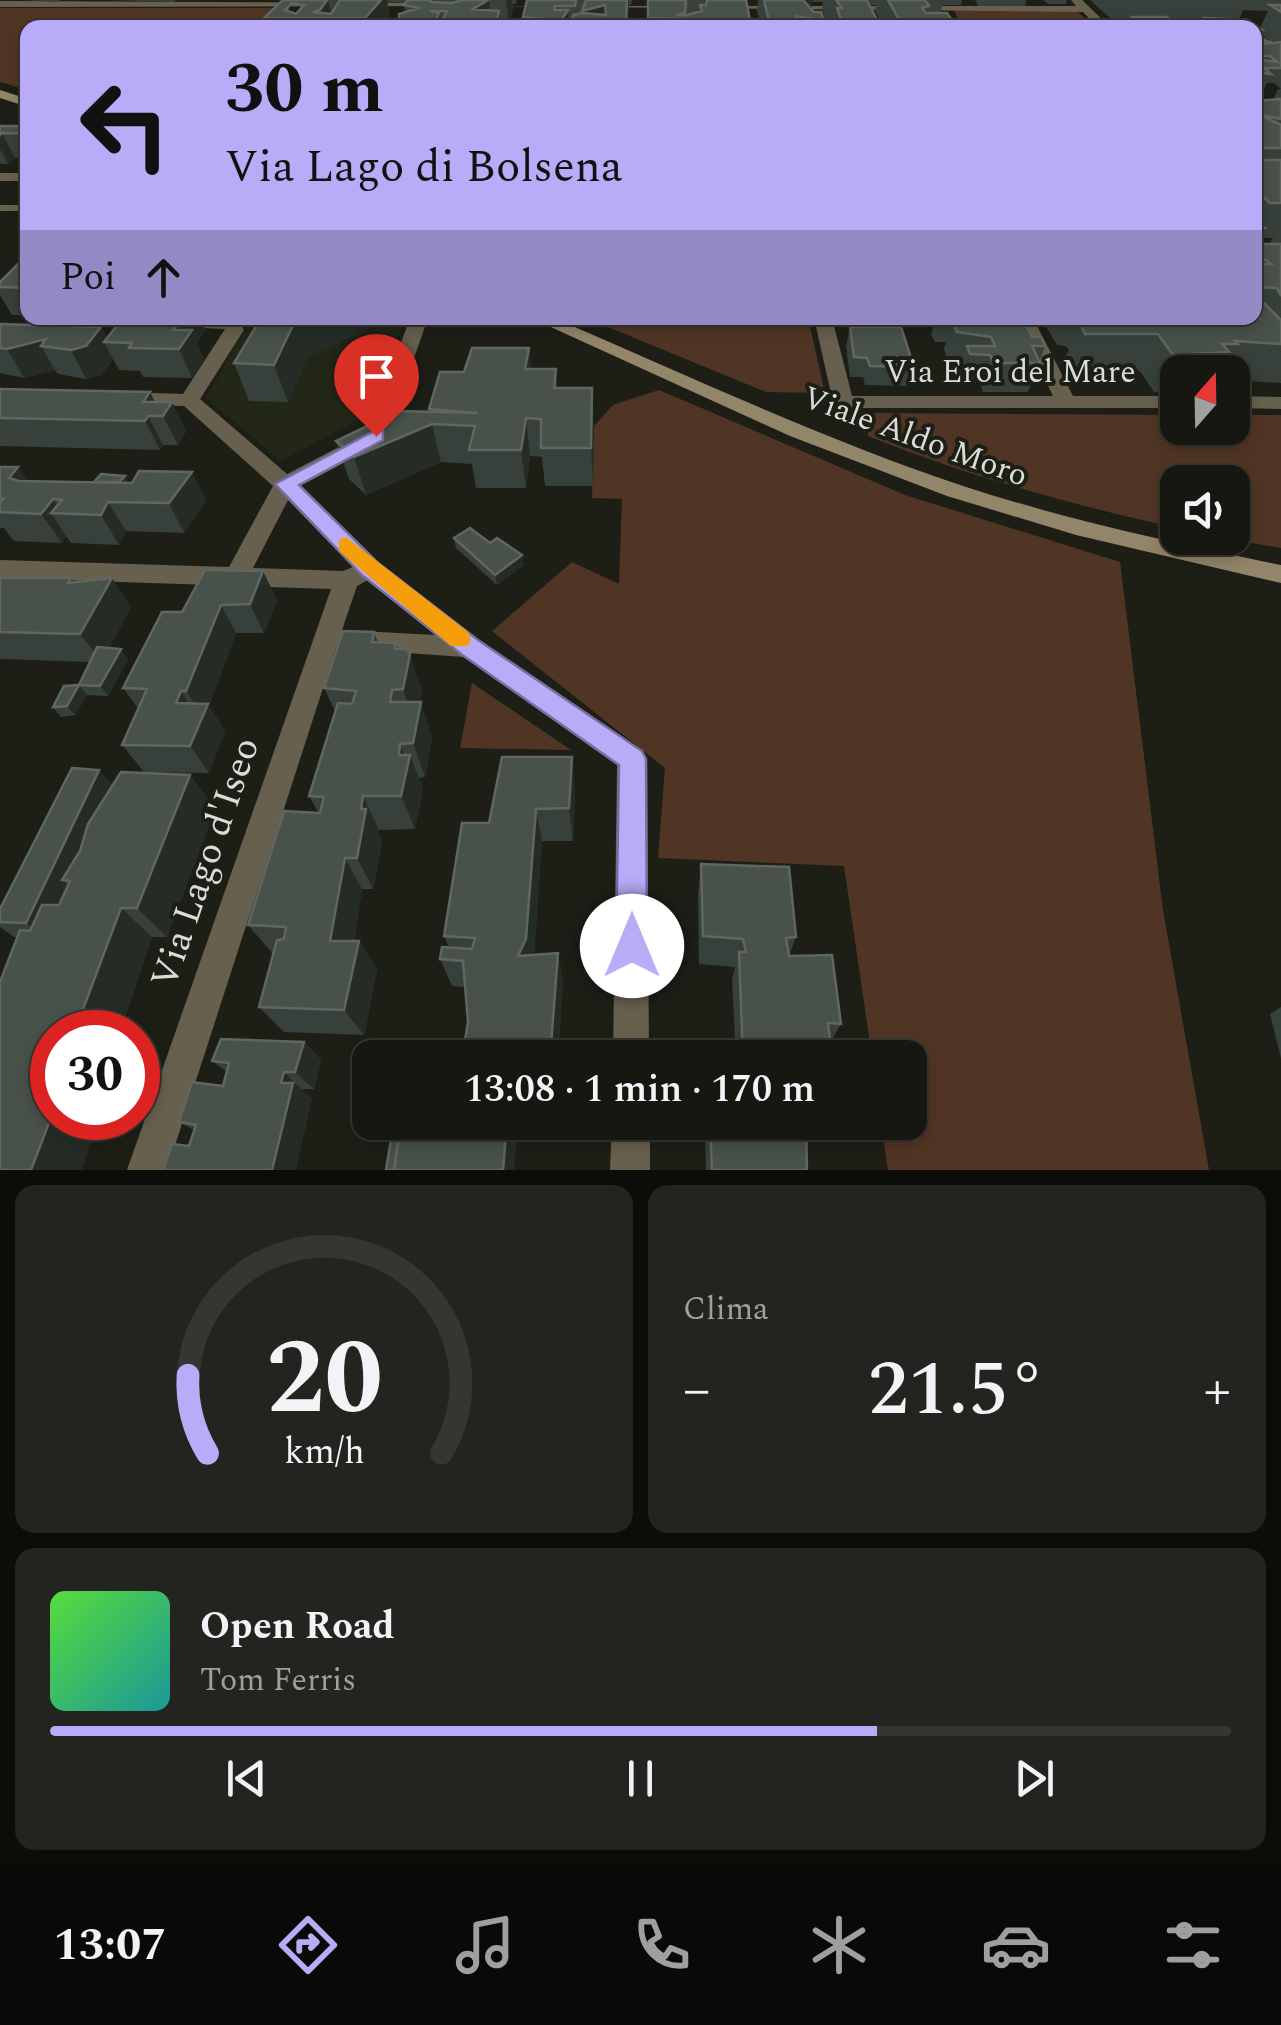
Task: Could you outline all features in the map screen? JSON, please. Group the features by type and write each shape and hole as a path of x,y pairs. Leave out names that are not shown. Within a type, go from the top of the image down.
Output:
{"main road":[{"name":"Viale Aldo Moro","path":"557,325 924,480 1105,535 1281,574"}],"street":[{"path":"1076,0 1098,20"},
{"path":"290,16 302,3"},
{"path":"0,4 448,6"},
{"path":"466,6 944,8 976,4 1086,9"},
{"path":"944,8 950,20"},
{"path":"1262,34 1281,53"},
{"path":"189,400 235,330 232,325"},
{"path":"238,574 285,484 376,436 416,325"},
{"name":"Via Eroi del Mare","path":"825,325 843,402 1160,402"},
{"path":"1028,325 1066,401"},
{"path":"94,397 189,400 285,484 358,574 632,759 631,1040"},
{"path":"1250,402 1281,403"},
{"path":"0,569 358,574"},
{"name":"Via Lago d'Iseo","path":"146,1170 326,639 358,574"},
{"path":"326,639 469,647"},
{"path":"630,1170 631,1140"}],"shaded area":[{"path":"0,8 290,8 279,20 20,20 20,88 0,82"},
{"path":"954,10 1077,11 1087,20 959,20"},
{"path":"247,325 403,325 372,412 281,461 206,398"},
{"path":"603,325 810,325 825,393 766,392"},
{"path":"659,390 905,495 1120,562 1163,910 1209,1170 888,1170 884,1140 927,1140 927,1040 870,1040 844,866 658,858 665,768 492,631 572,562 619,584 622,499 592,498 594,426 613,405"},
{"path":"865,413 1160,415 1160,445 1250,445 1250,415 1281,415 1281,548 1250,543 1250,465 1160,465 1160,524 1021,488 868,436"},
{"path":"472,683 571,750 460,748"}],"building":[{"path":"283,0 327,0 320,10 313,12 331,14 340,0 381,0 365,18 264,18","holes":["292,3 304,5 296,14 285,10"]},
{"path":"407,0 488,0 473,9 499,11 497,20 442,20 447,11 430,11 439,13 436,20 399,20 399,14 419,8 404,5"},
{"path":"527,0 576,0 575,6 555,6 554,10 568,10 562,20 523,17"},
{"path":"586,0 627,0 626,20 572,20 573,15 583,13 606,15 605,5 582,11"},
{"path":"648,0 686,0 685,13 676,15 687,15 702,11 700,5 706,5 707,0 746,0 750,20 716,20 648,18"},
{"path":"764,0 803,0 814,12 821,12 824,20 796,16 797,20 769,20"},
{"path":"836,0 867,0 877,20 841,20 837,8 842,8"},
{"path":"888,0 925,0 929,6 922,8 926,13 947,13 952,20 899,20"},
{"path":"1132,17 1170,20 1135,20"},
{"path":"1281,42 1281,68 1264,68 1271,74 1262,73 1262,60 1277,62 1262,56 1262,44"},
{"path":"1281,99 1281,119 1262,115 1262,100"},
{"path":"1262,116 1281,125 1281,148 1262,148"},
{"path":"0,126 18,126 20,134 0,135"},
{"path":"1262,160 1281,160 1281,203 1270,203 1262,196"},
{"path":"1262,244 1281,244 1281,296 1277,288 1262,287 1262,264 1271,264 1262,260"},
{"path":"20,262 20,288 0,287 0,282"},
{"path":"1262,301 1281,320 1281,344 1222,344 1229,352 1173,355 1158,334 1085,334 1081,325 1262,325"},
{"path":"0,324 101,327 86,346 71,350 41,346 46,339 0,348"},
{"path":"117,325 177,325 173,330 192,330 179,349 129,348 132,343 104,342"},
{"path":"257,325 293,325 274,365 234,363"},
{"path":"954,325 1026,325 1032,337 1041,337 1045,346 1032,346 1040,363 993,363 990,355 970,354 967,346 995,346 991,337 957,332"},
{"path":"850,327 901,327 914,367 870,366 867,358 854,357"},
{"path":"472,348 529,348 525,369 556,369 554,388 592,388 591,448 541,448 541,419 526,418 521,450 469,450 475,426 432,424 354,457 336,441 398,411 478,413 429,409 440,372 464,372"},
{"path":"348,377 366,377 363,386 345,386"},
{"path":"0,389 150,392 143,402 172,402 163,416 148,416 145,421 0,418"},
{"path":"0,467 18,467 9,478 19,481 132,483 139,471 192,472 169,503 108,502 101,515 51,513 62,500 53,499 41,514 0,512"},
{"path":"101,474 125,476 119,482 94,482"},
{"path":"470,528 490,543 497,538 522,555 495,575 454,538"},
{"path":"205,570 263,571 250,604 221,605 186,691 181,691 176,703 208,704 190,746 122,745 147,689 123,688 162,612 182,612"},
{"path":"0,578 71,578 68,583 112,578 80,634 0,632"},
{"path":"343,631 374,632 372,642 396,643 395,649 407,649 410,654 403,689 392,690 390,702 421,702 413,743 400,744 399,755 410,755 401,796 363,796 361,809 366,809 357,858 345,858 330,941 359,941 344,1010 259,1007 277,940 284,939 286,927 248,925 284,811 320,813 324,797 309,796 338,703 352,704 356,691 324,688"},
{"path":"97,647 121,649 100,686 79,685"},
{"path":"79,685 67,706 53,707 64,686"},
{"path":"502,757 572,757 569,808 536,809 526,939 518,956 558,953 551,1040 465,1040 468,1022 463,961 440,959 442,947 472,949 475,938 444,936 462,823 489,823"},
{"path":"72,768 99,770 26,923 0,922 0,909"},
{"path":"121,772 190,775 137,908 121,908 83,1010 30,1010 30,1140 42,1140 31,1170 0,1170 0,982 20,930 30,931 42,905 59,905 70,881 62,880 80,851 88,824"},
{"path":"701,864 789,867 796,937 786,938 789,956 832,955 841,1024 828,1023 830,1040 742,1040 739,952 746,952 743,939 703,936"},
{"path":"221,1039 304,1042 295,1072 284,1072 281,1083 293,1083 272,1170 163,1170 172,1144 189,1146 196,1125 179,1122 192,1082 223,1086 229,1063 212,1061"},
{"path":"391,1140 398,1140 394,1170 386,1170"},
{"path":"399,1140 506,1140 503,1170 394,1170"},
{"path":"711,1140 806,1140 807,1170 712,1170"}],"slow traffic":[{"path":"346,545 370,569 459,639"}],"route":[{"path":"376,436 285,484 370,569 469,647 632,759 632,946"}]}
